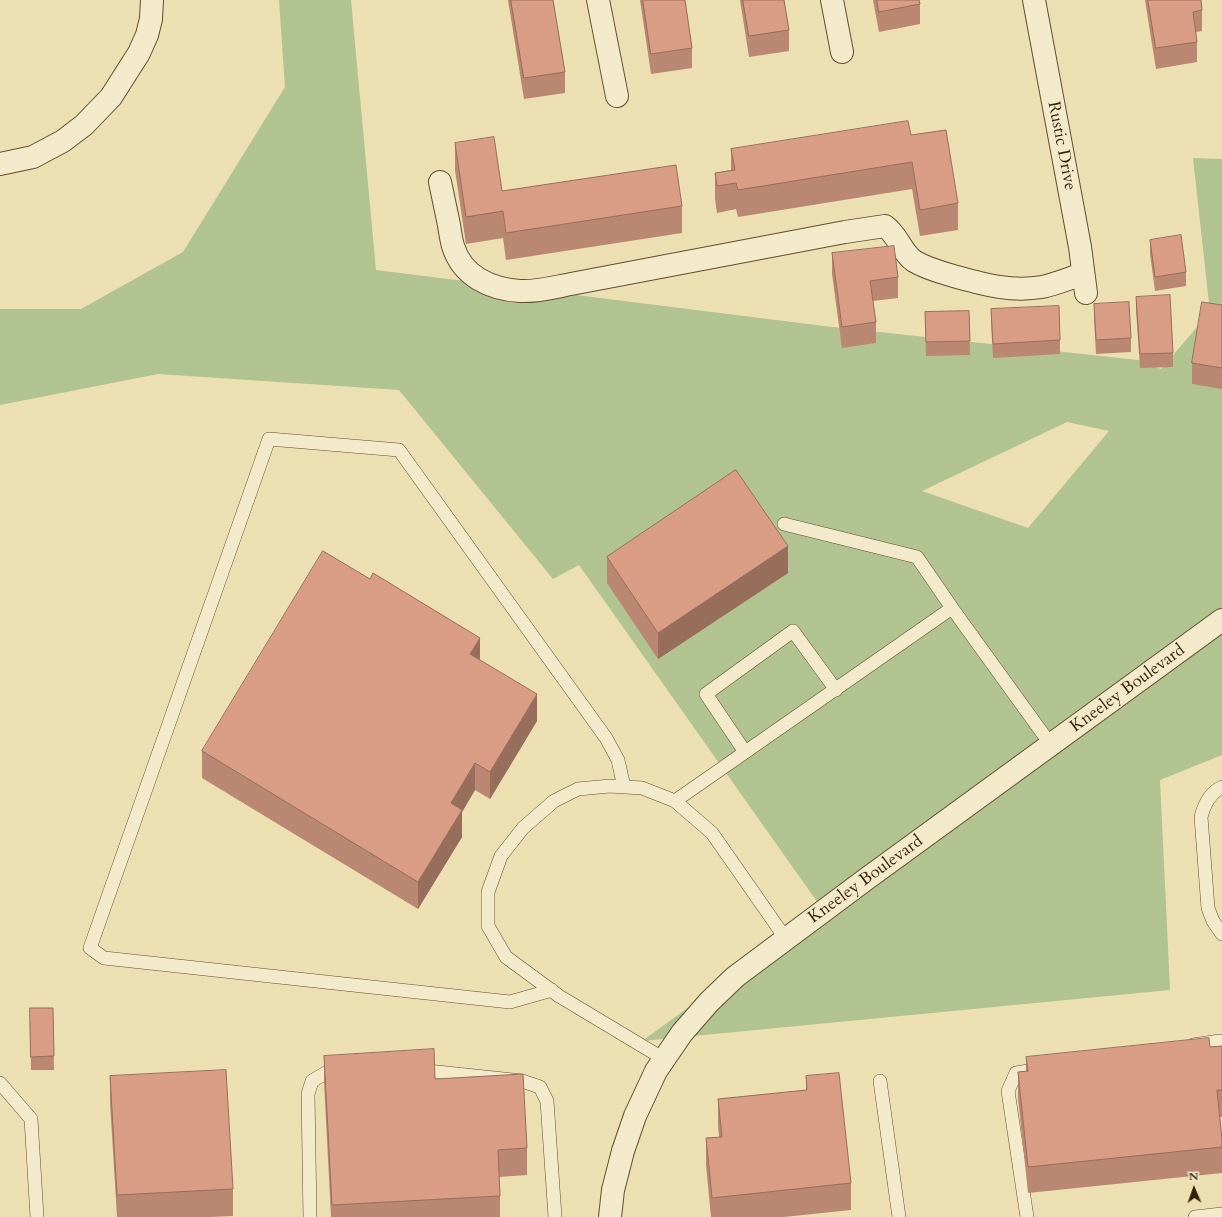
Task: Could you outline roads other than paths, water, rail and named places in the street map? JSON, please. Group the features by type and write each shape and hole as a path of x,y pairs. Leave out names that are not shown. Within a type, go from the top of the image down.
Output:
{"street":[{"path":"0,164 33,157 63,141 84,125 111,97 139,54 145,41 151,19 152,0"},
{"path":"598,0 617,96"},
{"path":"832,0 842,52"},
{"name":"Rustic Drive","path":"440,182 453,245 460,261 471,275 482,282 499,288 533,290 564,286 885,226 892,231 902,249 914,261 937,272 992,287 1024,289 1085,284 1080,247 1034,0"},
{"name":"Kneeley Boulevard","path":"610,1217 622,1150 635,1116 656,1071 682,1033 709,1002 735,976 1222,620"}],"lane":[{"path":"552,990 510,1002 104,958 90,948 269,439 399,450 606,738 618,760 624,787"},
{"path":"784,524 917,557 1051,745"},
{"path":"676,801 952,608"},
{"path":"745,752 706,694 793,631 836,690"},
{"path":"664,1059 566,1000 506,956 488,926 488,892 501,856 523,828 554,801 578,789 610,786 642,788 676,801 712,833 786,939"},
{"path":"1222,787 1215,790 1204,805 1201,817 1208,908 1213,921 1222,934"},
{"path":"1181,1047 1221,1042"},
{"path":"310,1217 308,1094 312,1081 331,1070 351,1068"},
{"path":"1027,1217 1008,1092 1016,1073 1048,1068"},
{"path":"403,1069 522,1081 540,1087 547,1101 556,1217"},
{"path":"880,1081 899,1217"},
{"path":"0,1083 31,1119 37,1217"},
{"path":"1195,1217 1222,1214"}]}
